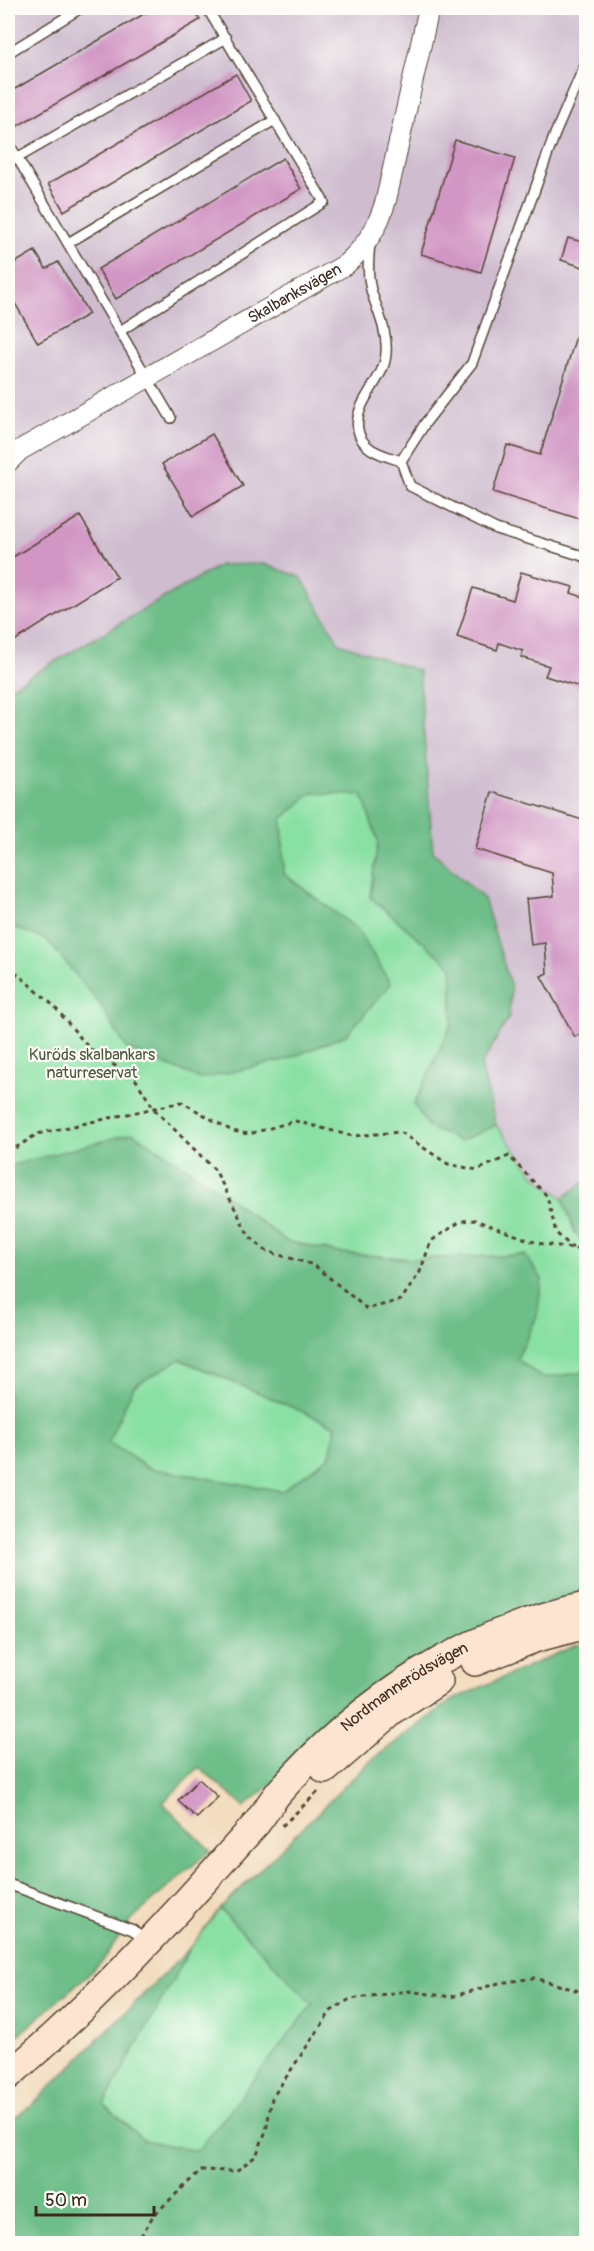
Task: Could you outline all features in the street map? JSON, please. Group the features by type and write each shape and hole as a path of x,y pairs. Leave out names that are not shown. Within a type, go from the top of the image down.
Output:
{"main road":[{"name":"Nordmannerödsvägen","path":"269,1825 280,1791 340,1732 388,1691 443,1659 507,1628 553,1613 586,1606"},
{"name":"Nordmannerödsvägen","path":"8,2076 53,2038 269,1825 288,1803 392,1712 433,1684 489,1655 586,1625"}],"street":[{"name":"Skalbanksvägen","path":"8,462 20,450 345,265 371,238 381,219 386,200 429,8"}],"lane":[{"path":"8,52 81,8"},
{"path":"120,332 324,202 207,8"},
{"path":"17,158 226,38"},
{"path":"401,461 426,422 472,363 555,134 586,62"},
{"path":"68,243 275,120"},
{"path":"8,142 171,418"},
{"path":"371,238 369,279 387,351 381,373 363,403 358,430 363,442 372,450 401,461 410,486 496,529 586,557"},
{"path":"8,1884 133,1930 147,1945"}],"path":[{"path":"8,966 53,1005 89,1048 136,1080 154,1109 215,1170 249,1236 266,1251 314,1265 367,1309 401,1299 420,1272 431,1241 461,1221 475,1220 537,1243 586,1250"},
{"path":"8,1153 37,1134 182,1102 232,1131 249,1134 295,1121 352,1136 400,1132 448,1164 477,1170 509,1156 547,1196 555,1233 575,1249"},
{"path":"269,1825 322,1788"},
{"path":"136,2244 153,2216 201,2170 236,2172 256,2156 266,2131 272,2098 331,2011 350,1999 408,1991 451,1997 499,1983 534,1978 586,1993"}],"shaded area":[{"path":"8,8 586,8 586,1181 563,1198 535,1176 496,1125 481,1066 509,1017 484,899 433,852 419,671 339,643 301,577 8,689"}],"green space":[{"path":"263,564 301,577 339,643 419,671 433,852 484,899 511,987 509,1017 481,1066 496,1125 460,1141 429,1128 414,1105 452,1023 452,967 370,897 378,841 362,795 312,793 282,819 284,874 357,929 391,984 346,1035 288,1059 201,1079 127,1049 99,1003 47,940 8,925 8,689 220,565"},
{"name":"Kuröds skalbankars naturreservat","path":"312,793 362,795 378,841 370,897 452,966 452,1023 414,1105 460,1141 496,1125 535,1176 563,1198 575,1233 586,1244 586,1372 542,1378 517,1359 537,1316 525,1255 413,1259 340,1253 286,1241 193,1171 8,1217 8,883 357,929 284,874 282,819"},
{"path":"133,1133 193,1171 286,1241 340,1253 413,1259 525,1255 542,1279 537,1316 517,1359 542,1378 586,1372 586,1594 492,1623 274,1782 244,1807 199,1767 163,1803 210,1850 130,1921 102,1962 8,2044 8,1166","holes":["180,1359 336,1426 330,1456 282,1491 148,1468 108,1442 134,1386"]},
{"path":"586,1181 586,1244 575,1233 563,1198"},
{"path":"179,1359 336,1426 330,1456 282,1491 148,1468 107,1442 134,1386"},
{"path":"576,1645 586,1645 586,2243 8,2243 8,2123 33,2104 191,1947 104,2104 143,2140 198,2151 313,2004 220,1909 369,1762 452,1700"},
{"path":"220,1909 314,2004 198,2152 143,2140 104,2104 191,1947"}],"building":[{"path":"154,8 192,8 200,20 14,128 8,116 8,93"},
{"path":"236,74 251,101 64,211 48,184"},
{"path":"455,140 515,158 481,272 421,254"},
{"path":"283,158 301,189 116,299 98,269"},
{"path":"568,238 586,243 586,268 561,260"},
{"path":"35,251 46,269 58,262 89,314 38,343 8,291 8,277 15,273 11,265"},
{"path":"583,313 586,313 586,521 493,492 507,445 540,455"},
{"path":"212,434 243,486 193,516 162,464"},
{"path":"80,516 117,577 8,645 8,560"},
{"path":"521,572 573,587 571,593 586,598 586,689 545,676 549,666 521,657 523,651 499,643 497,650 457,637 473,588 513,600"},
{"path":"492,792 586,821 586,1030 575,1037 541,976 547,973 545,943 531,945 526,899 554,896 552,873 475,849"},
{"path":"199,1779 218,1797 197,1818 178,1801"}]}
